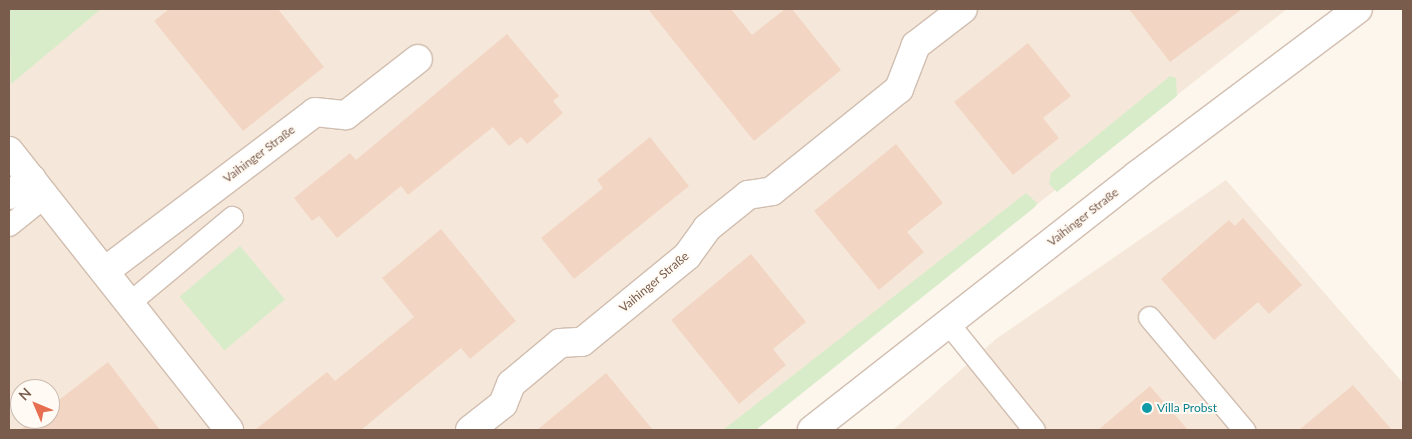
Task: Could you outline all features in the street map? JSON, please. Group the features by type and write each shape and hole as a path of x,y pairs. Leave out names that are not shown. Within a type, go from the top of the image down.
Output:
{"street":[{"name":"Vaihinger Straße","path":"470,430 503,404 511,384 560,344 582,342 688,256 707,228 748,195 772,191 899,89 916,46 963,9"},
{"name":"Vaihinger Straße","path":"812,430 948,323 1358,9"},
{"name":"Vaihinger Straße","path":"105,270 315,112 346,115 418,59"},
{"path":"9,151 105,270 228,430"},
{"path":"9,195 39,188"}],"lane":[{"path":"9,225 39,188"},
{"path":"130,302 232,217"},
{"path":"1149,317 1244,430"},
{"path":"948,323 1034,430"}],"shaded area":[{"path":"9,9 1287,9 748,430 9,430"},
{"path":"1226,180 1403,383 1403,430 893,430 996,339"}],"green space":[{"path":"9,9 101,9 11,84"},
{"path":"1170,76 1176,78 1177,96 1057,192 1049,184 1051,173"},
{"path":"1026,193 1037,203 1035,207 756,430 723,430"},
{"path":"240,246 285,300 224,350 179,297"}],"building":[{"path":"169,9 278,9 324,67 243,131 154,21"},
{"path":"648,9 731,9 752,35 785,9 792,9 841,70 754,141"},
{"path":"1129,9 1242,9 1170,62"},
{"path":"507,34 559,96 553,101 563,113 527,144 521,137 509,146 493,127 408,195 401,186 337,238 319,216 312,221 294,198 350,153 356,160"},
{"path":"1028,43 1071,96 1043,118 1059,138 1013,175 954,102"},
{"path":"650,137 689,186 574,279 541,238 603,188 597,180"},
{"path":"896,144 943,203 907,232 924,252 879,290 814,211"},
{"path":"1243,218 1302,285 1269,314 1258,302 1214,340 1161,279 1229,220 1235,226"},
{"path":"441,229 516,321 470,359 461,348 361,430 255,430 327,372 335,381 414,317 382,278"},
{"path":"751,254 806,322 773,349 786,365 739,404 671,320"},
{"path":"108,362 160,430 20,430 60,429 60,399"},
{"path":"606,373 653,430 537,430"},
{"path":"1353,385 1392,430 1299,430"},
{"name":"Villa Probst","path":"1150,386 1188,430 1098,430"}],"place":[{"name":"Villa Probst","path":"1147,408"}]}
